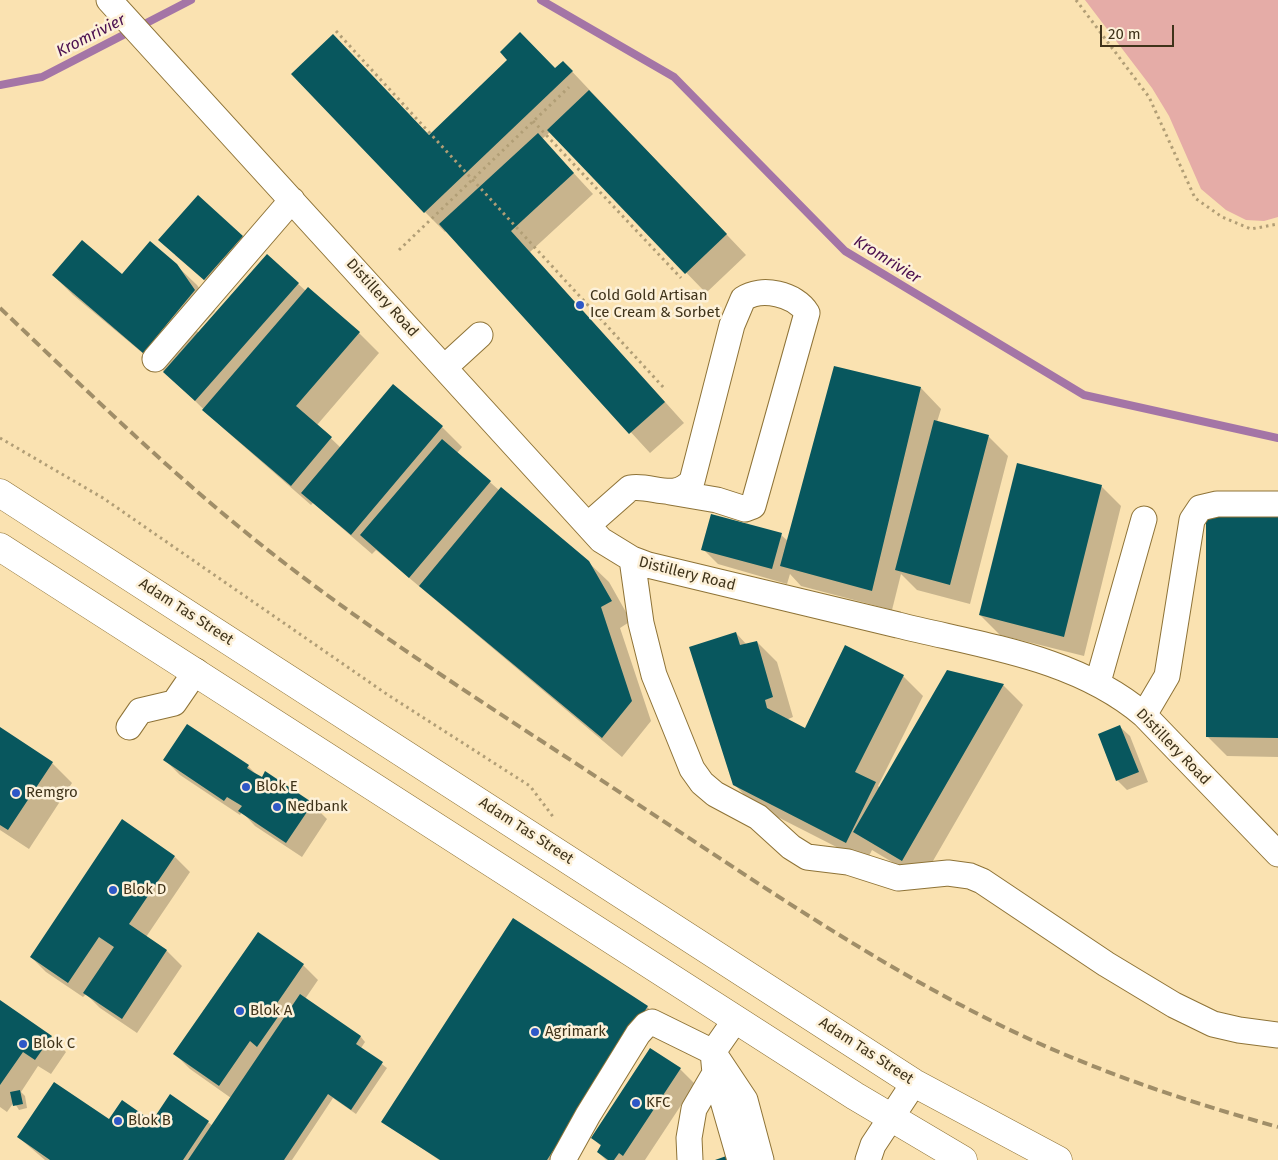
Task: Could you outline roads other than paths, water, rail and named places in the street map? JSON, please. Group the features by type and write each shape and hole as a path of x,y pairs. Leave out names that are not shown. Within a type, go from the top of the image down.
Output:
{"main road":[{"name":"Adam Tas Street","path":"0,493 914,1083 1058,1160"},
{"path":"0,547 890,1118 963,1160"}],"street":[{"name":"Distillery Road","path":"109,0 601,540 632,560 995,649 1065,668 1098,682 1144,714 1278,854"},
{"path":"155,359 292,200"},
{"path":"588,525 630,488 639,486 662,492 717,500 745,510 753,506 808,313 803,306 777,294 762,292 754,293 743,299 732,325 695,474 687,487 670,492"},
{"path":"445,367 480,335"},
{"path":"1144,714 1167,676 1192,520 1200,508 1217,504 1278,504"},
{"path":"1098,682 1144,520"},
{"path":"632,560 644,640 654,675 692,769 702,783 715,794 758,817 791,847 807,857 848,862 898,878 948,873 970,876 982,881 1106,964 1174,1005 1213,1024 1239,1030 1278,1035"},
{"path":"129,727 140,712 174,704 196,671"},
{"path":"690,1160 689,1138 694,1109 714,1062 736,1019"},
{"path":"563,1160 588,1115 646,1025 656,1023 714,1062 745,1100 761,1160"},
{"path":"714,1062 740,1160"},
{"path":"868,1160 874,1145 890,1118 914,1083"}],"waterway":[{"name":"Kromrivier","path":"0,85 42,77 191,0"},
{"name":"Kromrivier","path":"541,0 674,77 845,251 1084,395 1278,438"}],"railway":[{"path":"0,308 177,474 285,564 434,670 803,912 932,989 976,1013 1049,1048 1124,1078 1200,1104 1278,1127"}],"place":[{"name":"Cold Gold Artisan Ice Cream & Sorbet","path":"580,305"},
{"name":"Blok E","path":"246,787"},
{"name":"Remgro","path":"16,793"},
{"name":"Nedbank","path":"277,807"},
{"name":"Blok D","path":"113,890"},
{"name":"Blok A","path":"240,1011"},
{"name":"Agrimark","path":"535,1032"},
{"name":"Blok C","path":"23,1044"},
{"name":"KFC","path":"636,1103"},
{"name":"Blok B","path":"118,1121"}]}
